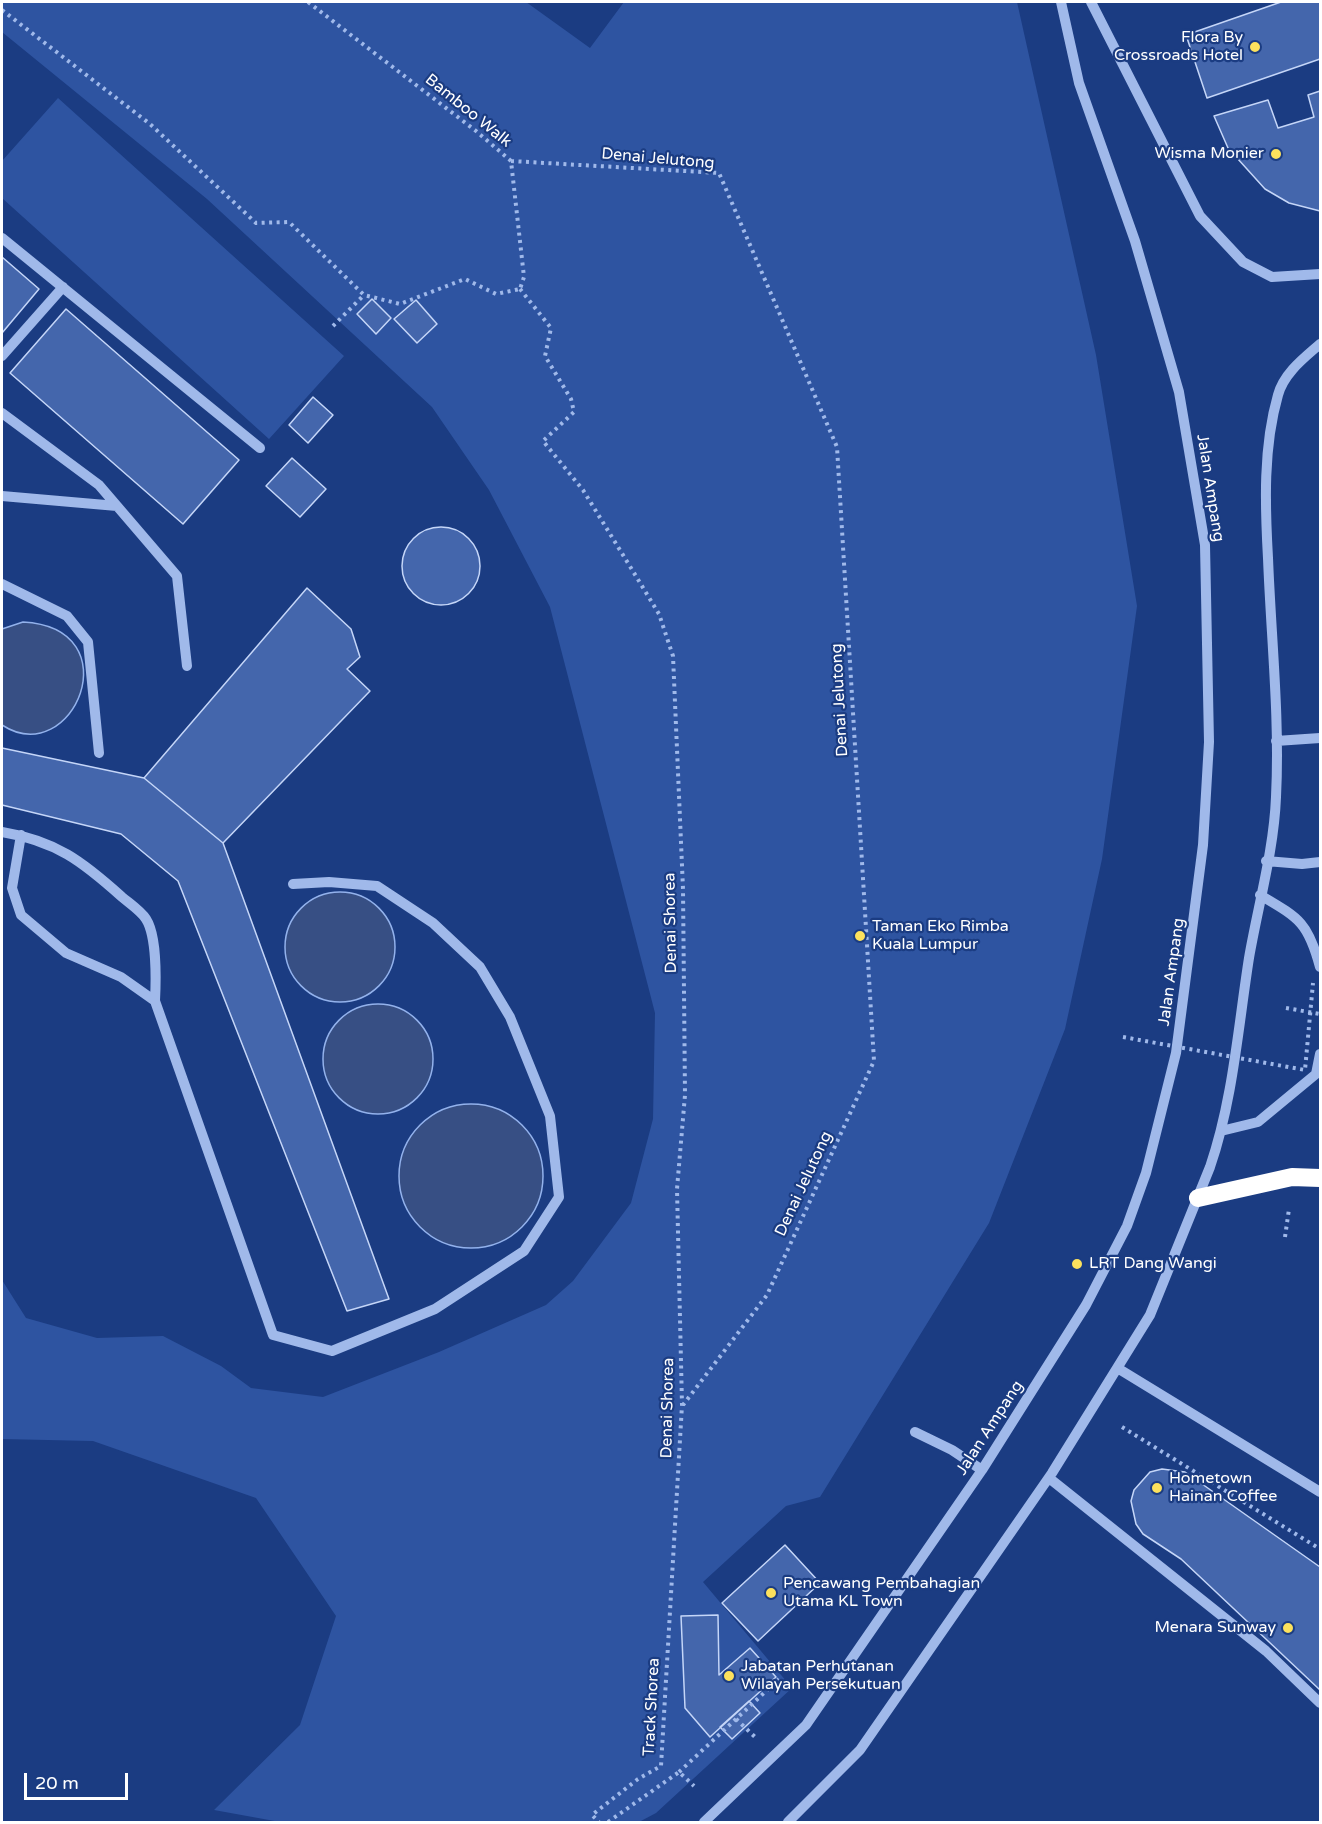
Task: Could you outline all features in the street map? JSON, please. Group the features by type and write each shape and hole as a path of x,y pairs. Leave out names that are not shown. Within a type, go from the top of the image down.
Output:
{"highway":[{"path":"1198,1198 1292,1177 1320,1178"}],"street":[{"name":"Jalan Ampang","path":"704,1822 768,1764 806,1725 982,1470 1100,1281 1127,1226 1146,1173 1176,1053 1203,845 1209,742 1205,545 1179,392 1135,242 1079,83 1061,2"},
{"path":"1091,2 1200,216 1243,262 1272,277 1320,274"},
{"path":"2,238 260,448"},
{"path":"2,356 63,287"},
{"path":"789,1822 860,1750 1048,1478 1119,1369 1150,1315 1198,1198 1221,1131 1241,1023 1276,799 1276,741 1266,509 1268,456 1278,394 1293,367 1320,344"},
{"path":"2,413 99,485 177,576 187,666"},
{"path":"2,496 117,506"},
{"path":"2,584 66,616 88,642 99,753"},
{"path":"1276,741 1320,738"},
{"path":"2,832 21,835 56,848 84,862 146,919 156,962 156,1001 273,1335 332,1351 435,1309 524,1251 559,1197 550,1116 510,1017 480,967 433,923 377,886 329,882 293,884"},
{"path":"21,835 12,888 21,915 66,953 121,976 156,1001"},
{"path":"1266,861 1302,864 1320,862"},
{"path":"1260,895 1294,915 1306,928 1320,967"},
{"path":"1221,1131 1258,1122 1316,1074 1320,1054"},
{"path":"1119,1369 1320,1492"},
{"path":"915,1432 952,1450 982,1470"},
{"path":"1048,1478 1266,1651 1320,1703"}],"path":[{"name":"Bamboo Walk","path":"308,2 476,131 511,161 524,277 520,289"},
{"path":"2,10 150,124 256,223 289,222 364,295 400,304 465,279 496,294 520,289"},
{"name":"Denai Jelutong","path":"511,161 719,173 837,447 874,1061 767,1295 682,1406"},
{"name":"Denai Shorea","path":"520,289 551,328 544,356 571,399 574,412 543,441 583,490 632,568 659,614 673,656 682,889 685,1095 677,1189 682,1406 669,1627"},
{"path":"333,326 364,295"},
{"path":"1123,1037 1305,1070 1313,982"},
{"path":"1286,1008 1320,1014"},
{"path":"1285,1237 1289,1209"},
{"path":"1122,1427 1320,1549"},
{"name":"Track Shorea","path":"599,1822 592,1815 638,1779 661,1766 669,1627"},
{"name":"Track Shorea","path":"608,1822 679,1772 779,1678"},
{"path":"736,1719 755,1737"},
{"path":"679,1772 694,1786"}],"shaded area":[{"name":"Taman Eko Rimba Kuala Lumpur","path":"2,2 526,2 590,48 624,2 1017,2 1096,355 1137,606 1102,859 1065,1029 989,1223 820,1497 786,1506 703,1582 792,1688 656,1813 639,1822 280,1822 214,1810 300,1725 336,1616 256,1498 93,1441 2,1439 2,1280 26,1318 97,1338 163,1336 221,1366 251,1388 323,1397 439,1352 546,1305 573,1281 631,1203 653,1119 655,1013 550,607 489,490 432,407 207,199 2,32"},
{"path":"58,98 344,356 269,439 2,198 2,161"},
{"path":"23,622 57,630 76,647 83,669 80,693 69,714 51,729 28,734 2,725 2,629"},
{"path":"340,892 361,896 379,908 391,926 395,947 391,968 379,986 361,998 340,1002 319,998 301,986 289,968 285,947 289,926 301,908 319,896"},
{"path":"378,1004 399,1008 417,1020 429,1038 433,1059 429,1080 417,1098 399,1110 378,1114 357,1110 339,1098 327,1080 323,1059 327,1038 339,1020 357,1008"},
{"path":"471,1104 498,1110 511,1116 522,1125 531,1136 537,1149 543,1176 537,1203 531,1216 522,1227 511,1236 498,1242 471,1248 444,1242 431,1236 420,1227 411,1216 405,1203 399,1176 405,1149 411,1136 420,1125 431,1116 444,1110"}],"building":[{"name":"Flora By Crossroads Hotel","path":"1281,2 1320,2 1320,59 1207,98 1186,35"},
{"name":"Wisma Monier","path":"1320,91 1320,211 1289,203 1265,189 1228,148 1214,116 1268,100 1278,128 1314,117 1308,95"},
{"path":"2,257 39,289 2,333"},
{"path":"372,299 391,318 376,334 357,314"},
{"path":"416,300 437,324 417,343 394,319"},
{"path":"66,309 239,460 183,524 10,373"},
{"path":"313,397 333,415 308,443 289,425"},
{"path":"292,458 326,489 300,517 266,486"},
{"path":"433,527 449,527 463,533 474,544 480,558 480,574 474,588 463,599 449,605 433,605 419,599 408,588 402,574 402,558 408,544 419,533"},
{"path":"307,588 351,629 360,657 347,669 370,691 223,843 144,778"},
{"path":"2,748 144,778 223,843 389,1299 347,1311 178,881 121,834 2,805"},
{"name":"Menara Sunway","path":"1162,1469 1185,1472 1320,1567 1320,1690 1181,1559 1143,1534 1136,1524 1131,1501 1134,1490 1150,1472"},
{"name":"Pencawang Pembahagian Utama KL Town","path":"785,1545 820,1583 758,1641 722,1603"},
{"name":"Jabatan Perhutanan Wilayah Persekutuan","path":"718,1615 719,1675 750,1648 776,1677 710,1737 685,1708 681,1616"},
{"path":"749,1701 760,1713 732,1739 720,1727"}],"place":[{"name":"Flora By Crossroads Hotel","path":"1255,47"},
{"name":"Wisma Monier","path":"1276,154"},
{"name":"Taman Eko Rimba Kuala Lumpur","path":"860,936"},
{"name":"LRT Dang Wangi","path":"1077,1264"},
{"name":"Hometown Hainan Coffee","path":"1157,1488"},
{"name":"Pencawang Pembahagian Utama KL Town","path":"771,1593"},
{"name":"Menara Sunway","path":"1288,1628"},
{"name":"Jabatan Perhutanan Wilayah Persekutuan","path":"729,1676"}]}
